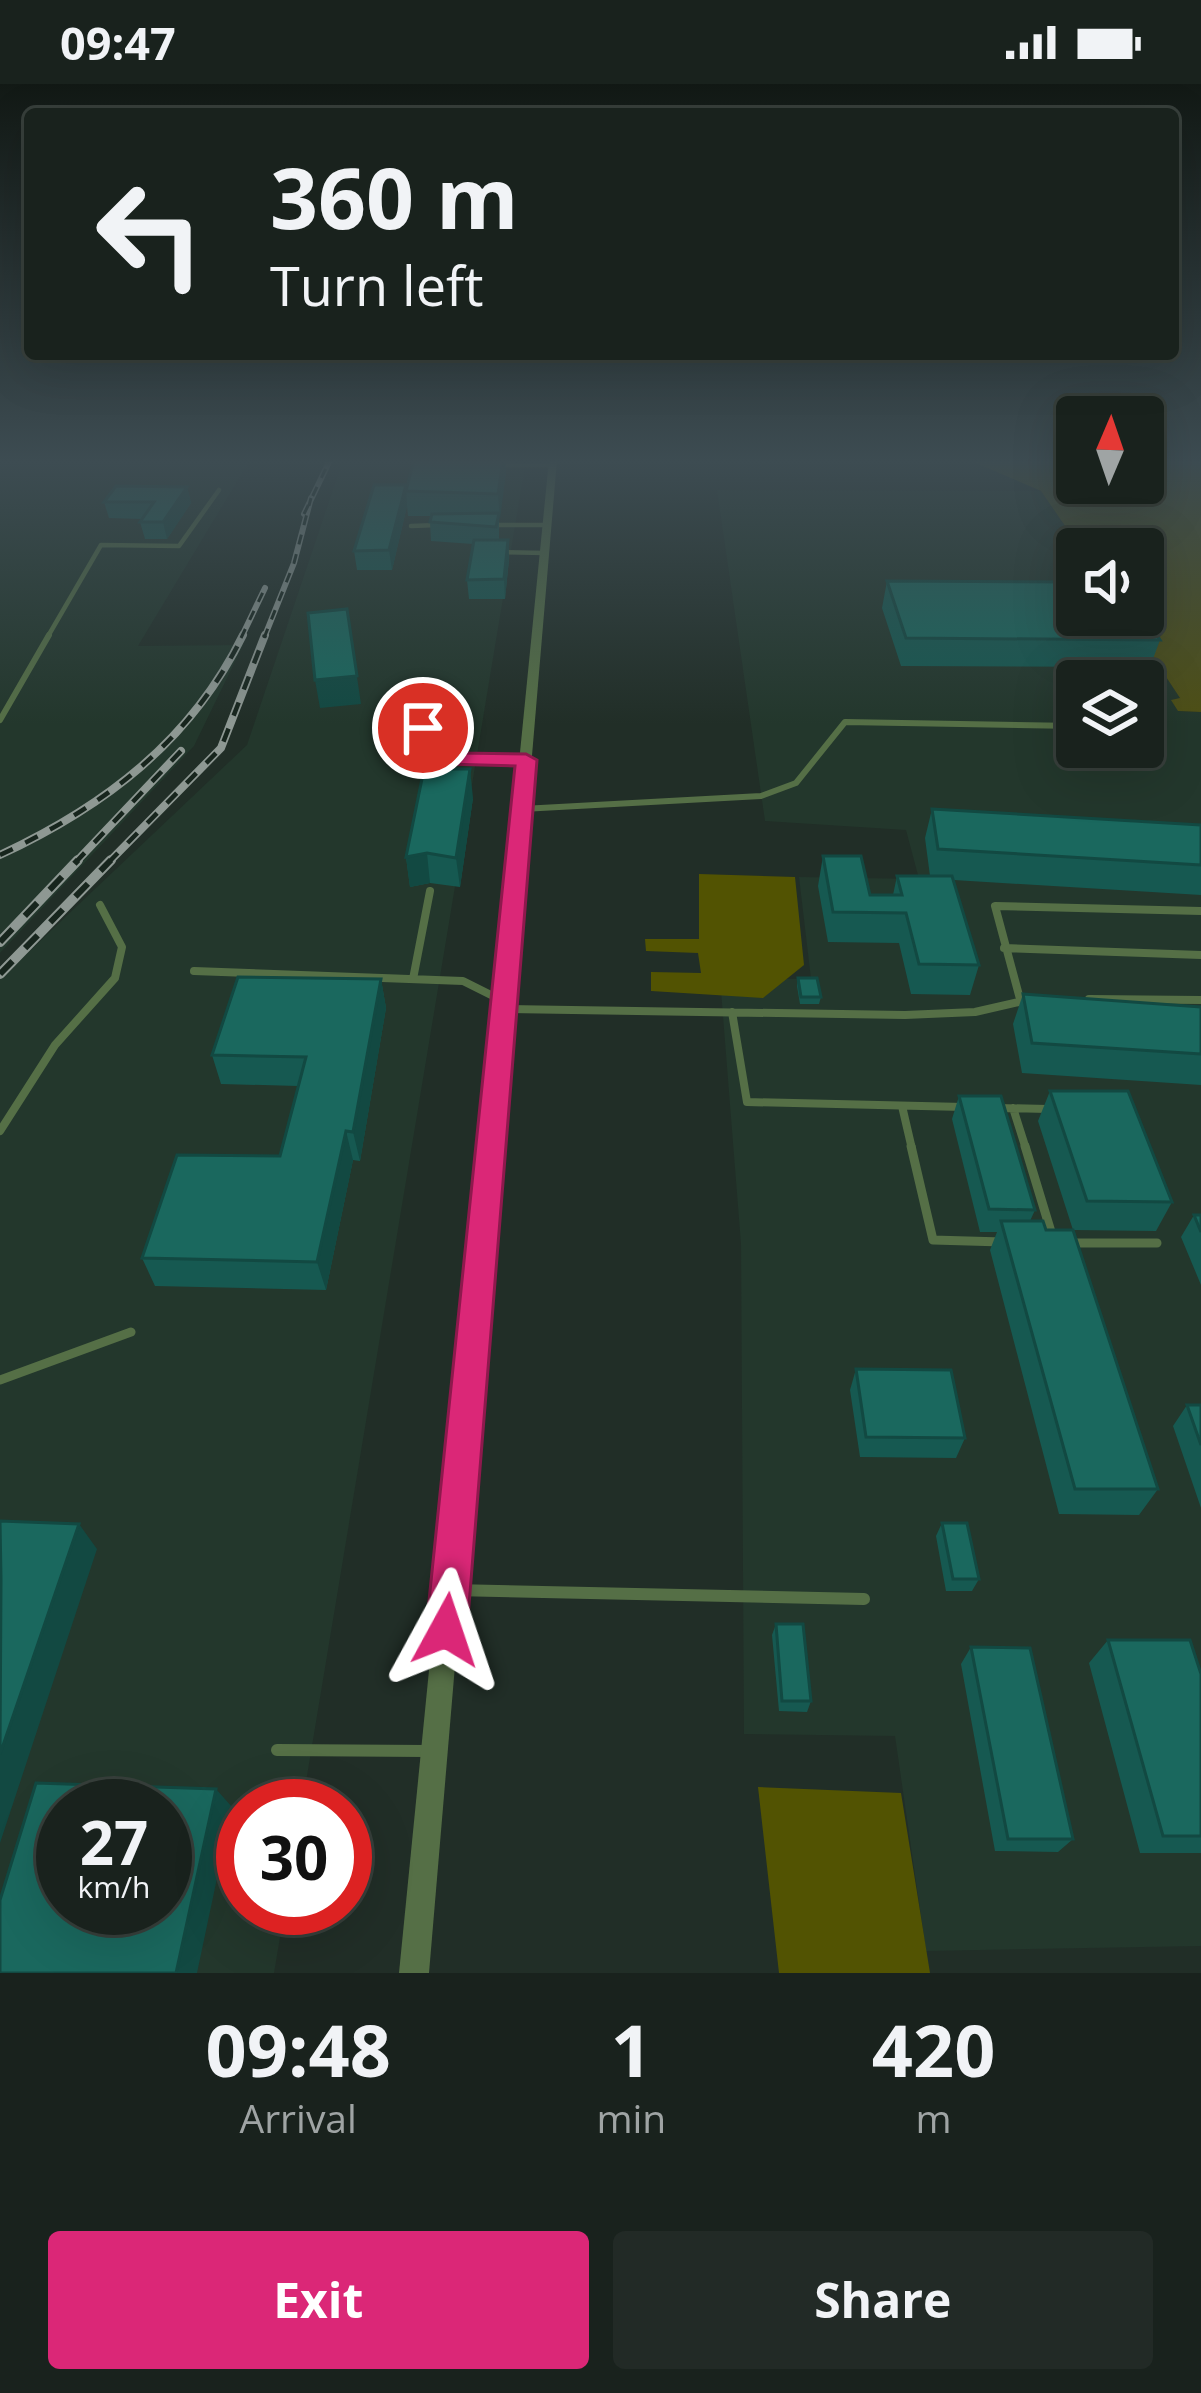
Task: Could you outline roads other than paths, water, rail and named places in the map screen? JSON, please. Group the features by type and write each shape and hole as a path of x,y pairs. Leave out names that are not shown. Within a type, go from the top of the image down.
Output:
{"street":[{"path":"414,1973 546,548"}],"lane":[{"path":"0,720 99,548"},
{"path":"485,552 545,553"},
{"path":"393,696 454,760 526,760"},
{"path":"522,809 761,796 796,783 844,722 1056,726"},
{"path":"412,979 430,891"},
{"path":"1020,999 993,911 1002,904 1201,911"},
{"path":"0,1131 55,1045 115,979 122,947 100,905"},
{"path":"1004,948 1201,955"},
{"path":"194,971 463,981 504,1005 928,1014 975,1012 1020,999 1043,999"},
{"path":"1065,999 1201,1000"},
{"path":"732,1012 747,1102 969,1108"},
{"path":"902,1106 933,1240 1007,1242"},
{"path":"991,1108 1058,1109"},
{"path":"1013,1108 1054,1243"},
{"path":"1030,1242 1156,1243"},
{"path":"0,1380 130,1332"},
{"path":"450,1590 864,1599"},
{"path":"277,1750 435,1751"}],"railway":[{"path":"264,638 298,548"},
{"path":"241,638 265,588"},
{"path":"0,855 75,815 141,766 198,707 243,635"},
{"path":"108,863 221,748 265,635"},
{"path":"75,863 181,751"},
{"path":"0,942 78,860"},
{"path":"0,974 111,860"}]}
